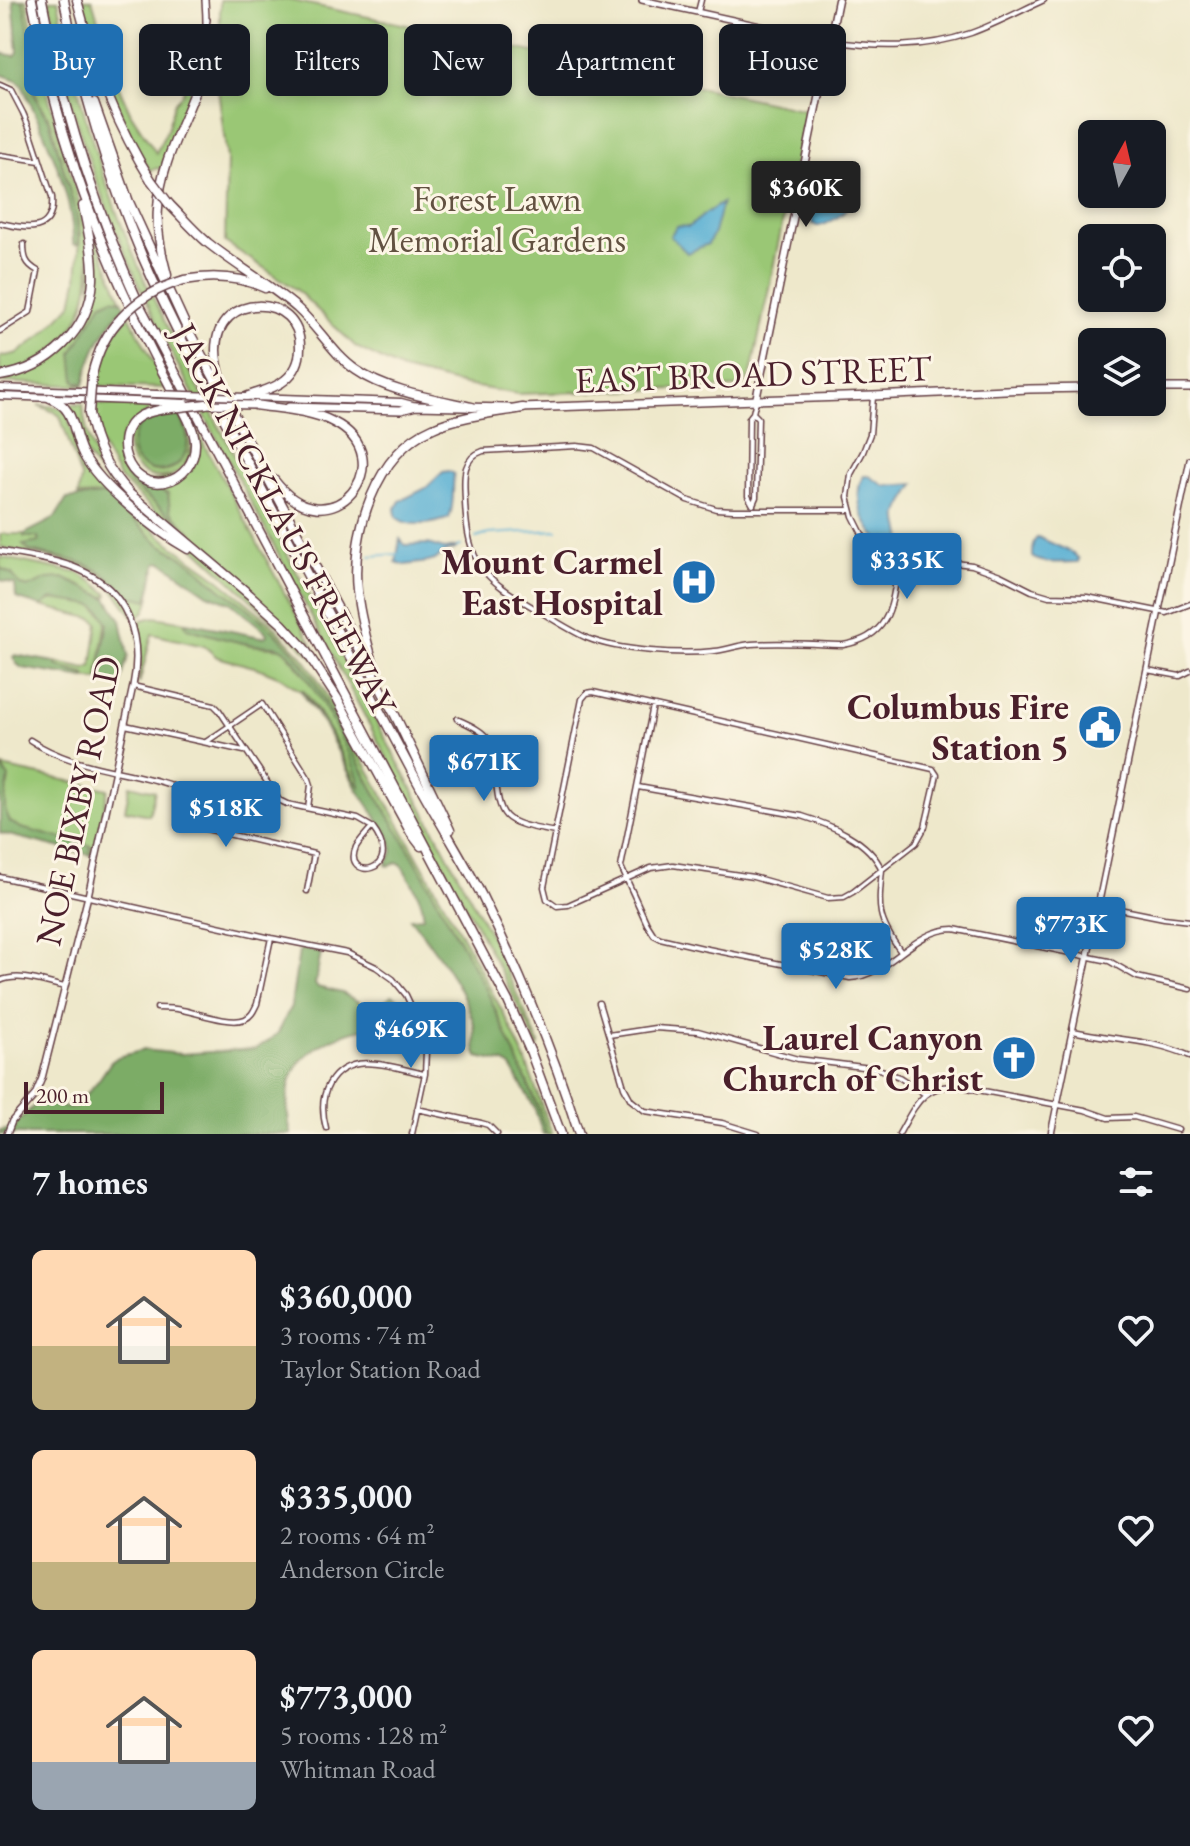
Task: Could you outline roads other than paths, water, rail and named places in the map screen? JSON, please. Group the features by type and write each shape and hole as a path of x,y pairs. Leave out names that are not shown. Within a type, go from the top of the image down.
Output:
{"highway":[{"path":"32,0 51,91 79,185 128,304 193,432 195,451 189,466 175,478 159,482 143,478 131,468 125,457 124,444 134,421 162,406 206,404"},
{"name":"JACK NICKLAUS FREEWAY","path":"42,0 57,74 81,158 110,239 139,304 508,1001 561,1134"},
{"name":"JACK NICKLAUS FREEWAY","path":"64,0 70,24"},
{"path":"77,0 105,88 128,141 169,204 206,240 300,311 356,370 378,382 403,390 472,407"},
{"name":"JACK NICKLAUS FREEWAY","path":"87,96 114,182 158,292 399,747 481,895 538,1021 579,1134"},
{"path":"91,96 129,202 174,299 411,747 481,895"},
{"path":"174,299 160,243 158,198 168,161 194,96"},
{"path":"0,376 30,369 56,353 83,317 92,288 92,266 79,185"},
{"path":"287,300 244,280 213,277 184,280 135,304 122,317 97,356 89,413 93,434 100,454 120,484 274,616 304,648 337,698 411,833 440,873"},
{"path":"225,399 216,357 220,330 226,319 236,312 254,306 271,307 286,316 297,331 299,360 292,373 281,383 246,397"},
{"name":"EAST BROAD STREET","path":"206,404 401,410 416,406 523,408 1078,388"},
{"path":"1166,388 1190,388"},
{"path":"50,398 67,408 78,444 107,486 175,541 208,560"},
{"path":"255,405 307,413 341,426 357,443 363,459 362,470 357,486 346,499 332,506 312,508 295,502 283,492 255,453"},
{"path":"379,685 361,616 357,573 365,517 384,472 413,439 431,428 523,408"}],"main road":[{"path":"833,24 838,0"},
{"path":"756,400 818,96"},
{"name":"EAST BROAD STREET","path":"0,388 401,402 416,406"},
{"path":"0,396 162,406"}],"street":[{"path":"205,0 207,24"},
{"path":"642,0 752,24"},
{"path":"698,12 701,0"},
{"path":"846,43 884,47 946,40 989,26 1044,0"},
{"path":"206,24 207,20"},
{"path":"0,85 11,90 29,127 52,197 52,213 48,221 30,229 0,223"},
{"path":"0,155 40,161"},
{"path":"0,331 30,312 38,271 24,258 24,244"},
{"path":"873,396 870,434 848,483 848,497 850,510 863,536 882,556 899,561 972,565 1042,595 1087,597 1167,613 1190,604"},
{"path":"752,507 748,496 749,418 756,400"},
{"path":"752,507 756,497 758,418 753,413"},
{"path":"850,510 716,509 693,503 590,447 483,451 470,458 465,469 469,541 485,574 510,594 586,638 602,643 700,652 751,644 854,643 874,633 888,616 899,561"},
{"path":"1051,1134 1190,460"},
{"name":"NOE BIXBY ROAD","path":"0,551 72,567 93,577 110,591 127,614 136,638 137,665 88,896 42,1078 35,1095 12,1121 7,1134"},
{"path":"1147,670 1180,676 1190,671"},
{"path":"133,686 214,705 279,800 358,819 372,827 382,842 382,855 376,867 362,869 354,857 355,850 372,827"},
{"path":"593,692 653,706 936,771 927,818 919,839 849,895 833,899 753,877 673,865 651,868 568,905 557,906 548,901 544,887 582,699 593,692"},
{"path":"206,742 262,704 309,779 308,808"},
{"path":"653,706 621,862 625,878 654,935 850,978 873,971 930,933 954,929 1113,963 1137,977 1190,989"},
{"path":"457,719 477,730 491,744 498,801 506,816 521,825 555,832"},
{"path":"125,725 246,751"},
{"path":"30,740 83,765 171,785 202,828 314,854 307,891"},
{"path":"637,787 802,816 840,831 877,860 882,870 879,911 885,928 901,952"},
{"path":"0,877 347,953 376,967 393,979 406,995 422,1029 426,1051 425,1074 412,1134"},
{"path":"1099,905 1190,921"},
{"path":"157,1008 179,1009 233,1021 248,1017 257,1004 271,938"},
{"path":"0,981 20,977 65,987"},
{"path":"599,1003 624,1087 640,1108 651,1114 722,1123 758,1134"},
{"path":"609,1035 655,1028 698,1031 798,1059 883,1071 899,1077 925,1094"},
{"path":"1073,1031 1112,1039 1150,1042 1190,1056"},
{"path":"326,1128 323,1109 326,1089 345,1067 375,1063 425,1074"},
{"path":"899,1134 916,1103 925,1094 953,1085 1085,1110 1108,1118 1134,1117 1178,1130"},
{"path":"417,1109 488,1125 497,1134"}],"water":[{"path":"822,175 832,177 847,206 835,219 817,226 812,223 813,209"},
{"path":"722,203 708,244 687,253 670,236 677,226 689,227"},
{"path":"443,472 454,474 449,518 423,524 397,518 395,510 400,501 426,488"},
{"path":"864,476 885,486 915,484 899,514 902,548 881,542 866,522 859,497"},
{"path":"1038,537 1073,553 1078,562 1036,560 1032,557 1033,543"},
{"path":"400,539 405,545 428,544 444,549 457,547 435,560 405,565 396,562"}],"waterway":[{"path":"476,538 489,534 557,530"},
{"path":"457,547 461,546"},
{"path":"370,556 398,554"}],"place":[{"name":"Mount Carmel East Hospital","path":"694,582"},
{"name":"Columbus Fire Station 5","path":"1100,727"},
{"name":"Laurel Canyon Church of Christ","path":"1014,1058"}],"park label":[{"name":"Forest Lawn Memorial Gardens","path":"497,218"}]}
